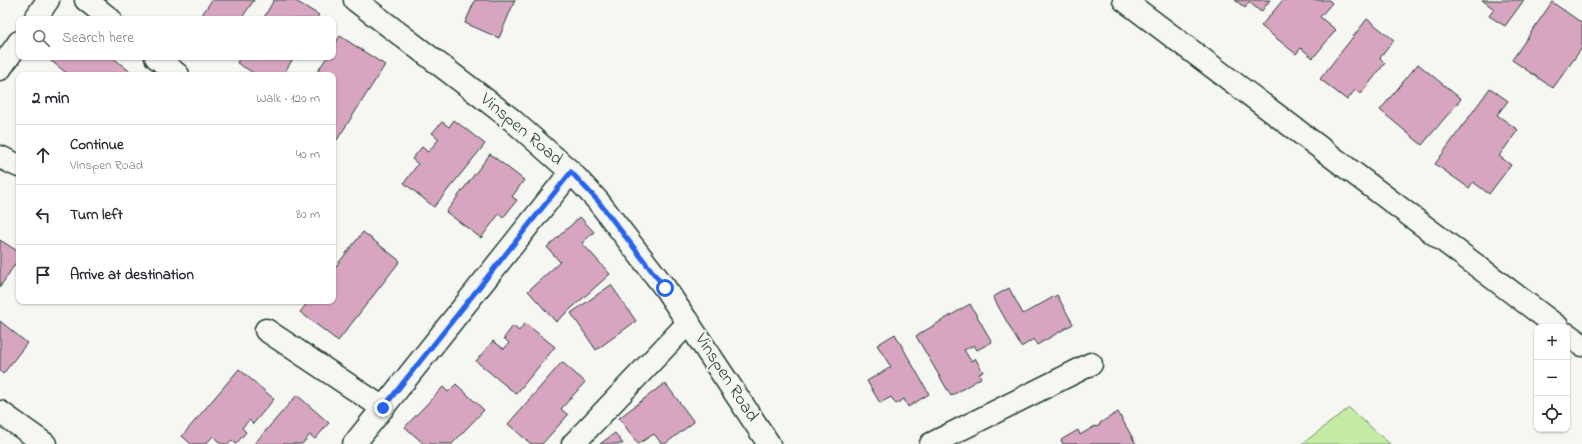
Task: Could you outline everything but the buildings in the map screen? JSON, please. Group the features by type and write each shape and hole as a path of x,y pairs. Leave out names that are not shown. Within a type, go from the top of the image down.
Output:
{"street":[{"path":"37,16 48,0"},
{"path":"86,0 106,16"},
{"name":"Vinspen Road","path":"355,0 511,119 571,172 598,201 637,250 689,322 769,444"},
{"path":"1124,0 1554,324"},
{"path":"0,69 16,46"},
{"path":"160,60 174,72"},
{"path":"0,157 16,165"},
{"path":"354,444 571,172"},
{"path":"573,444 689,322"},
{"path":"266,330 383,408"},
{"path":"1570,336 1582,345"},
{"path":"931,444 1091,364"},
{"path":"0,412 45,444"}],"green space":[{"path":"1349,408 1390,444 1302,444"}],"route":[{"path":"383,408 571,172 598,201 665,288"}]}
